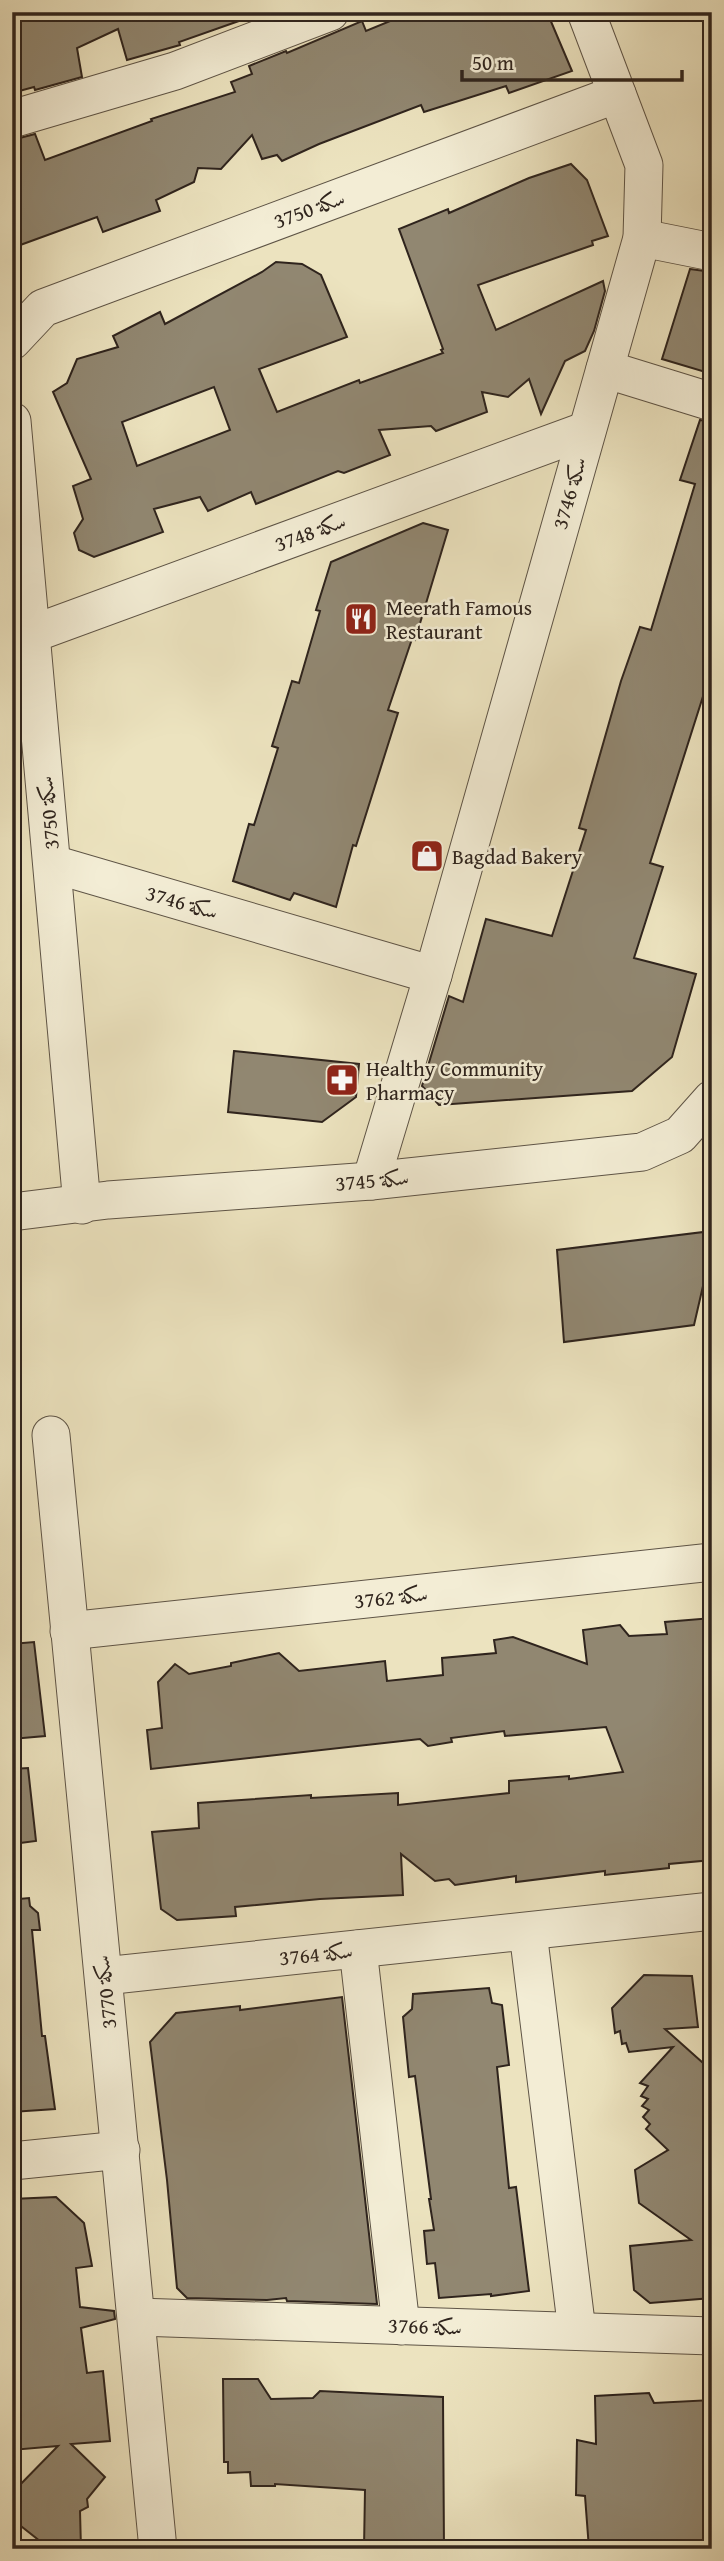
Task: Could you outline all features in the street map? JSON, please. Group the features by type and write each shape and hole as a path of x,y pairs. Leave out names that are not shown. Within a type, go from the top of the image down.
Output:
{"street":[{"path":"12,119 176,71 330,12"},
{"name":"سكة 3746","path":"372,1181 642,238 644,165 617,93 594,14"},
{"name":"سكة 3750","path":"12,341 43,308 617,93"},
{"path":"642,238 712,252"},
{"path":"605,369 712,402"},
{"name":"سكة 3750","path":"12,421 25,625 52,864 82,1206"},
{"name":"سكة 3748","path":"25,625 587,430"},
{"name":"سكة 3746","path":"52,864 433,975"},
{"name":"سكة 3745","path":"12,1212 82,1206 108,1200 372,1181 642,1152 680,1135 712,1099"},
{"name":"سكة 3770","path":"51,1435 138,2317 158,2549"},
{"name":"سكة 3762","path":"69,1631 712,1562"},
{"name":"سكة 3764","path":"104,1976 712,1911"},
{"path":"528,1932 577,2331"},
{"path":"358,1950 401,2326"},
{"path":"12,2161 121,2150"},
{"name":"سكة 3766","path":"138,2317 712,2336"}],"building":[{"path":"12,12 252,12 253,16 179,42 180,45 127,60 118,29 77,48 82,77 35,90 34,87 12,93"},
{"path":"412,12 547,12 572,71 509,93 506,86 424,112 421,105 282,161 277,155 262,159 252,135 221,169 198,168 194,182 156,200 160,211 103,232 97,217 12,248 12,140 35,134 45,160 152,121 151,119 235,92 231,82 252,74 249,66 286,51 287,53 362,21 366,31"},
{"path":"571,164 587,180 608,236 592,241 593,245 478,285 496,330 603,281 605,291 594,331 585,351 565,361 541,414 529,379 508,397 482,392 487,412 436,431 431,426 379,430 390,455 344,473 338,471 256,504 251,492 208,511 200,497 154,509 163,532 94,557 79,550 74,533 83,519 73,486 91,479 53,392 67,383 77,359 118,347 113,336 160,312 165,324 276,262 302,264 321,275 347,337 259,369 277,412 359,380 360,383 443,353 399,229 448,209 449,213 529,178","holes":["214,387 230,430 137,466 122,422"]},
{"path":"690,269 712,272 712,374 662,359"},
{"path":"700,420 712,422 712,668 650,863 663,867 634,958 696,974 672,1057 632,1091 439,1105 422,1086 449,996 463,1002 486,919 552,936 586,830 579,828 621,681 640,627 651,630 695,484 680,480"},
{"path":"423,523 448,530 415,640 412,639 388,710 398,713 356,846 353,845 336,907 294,893 290,900 233,881 249,824 254,825 278,748 272,746 292,681 299,683 320,611 316,610 331,562"},
{"path":"234,1051 359,1064 356,1097 322,1122 228,1112"},
{"path":"712,1231 712,1247 694,1325 564,1342 557,1250"},
{"path":"712,1618 712,1860 605,1875 605,1871 516,1882 516,1876 455,1885 449,1879 435,1881 401,1854 403,1895 235,1907 236,1916 177,1920 161,1909 152,1832 199,1828 198,1803 311,1795 311,1798 398,1793 398,1805 509,1793 509,1781 569,1776 569,1779 623,1772 606,1727 505,1736 504,1731 451,1738 452,1742 428,1746 420,1739 151,1769 147,1730 162,1728 158,1682 175,1664 189,1674 279,1653 299,1671 385,1661 387,1681 443,1675 442,1658 496,1653 494,1640 513,1637 587,1664 583,1630 620,1625 629,1636 667,1634 665,1622"},
{"path":"34,1642 45,1736 12,1739 12,1644"},
{"path":"28,1768 36,1841 12,1844 12,1769"},
{"path":"12,1893 19,1899 29,1898 30,1906 38,1913 40,1930 32,1930 42,2036 45,2036 55,2109 12,2112"},
{"path":"644,1975 692,1976 698,2027 665,2029 712,2071 712,2134 705,2141 712,2184 712,2298 650,2303 634,2290 630,2246 691,2240 639,2203 635,2170 668,2150 646,2129 650,2124 643,2117 649,2110 642,2106 648,2099 641,2096 648,2086 640,2083 673,2047 629,2052 626,2043 622,2044 620,2031 615,2033 612,2008"},
{"path":"489,1988 492,2003 502,2005 509,2065 497,2067 509,2188 516,2187 529,2291 439,2298 435,2263 427,2264 424,2231 434,2230 431,2199 415,2076 409,2077 403,2017 412,2009 413,1994"},
{"path":"342,1997 377,2304 287,2301 286,2298 187,2298 177,2288 150,2042 176,2013 240,2006 240,2010"},
{"path":"56,2197 84,2223 92,2266 76,2268 80,2307 114,2311 115,2319 81,2328 87,2373 103,2371 110,2441 71,2444 105,2477 87,2499 88,2507 80,2511 81,2549 50,2549 12,2519 12,2493 58,2446 12,2450 12,2199"},
{"path":"223,2379 258,2379 271,2399 313,2398 320,2391 443,2397 444,2549 364,2549 365,2490 275,2484 251,2486 250,2472 228,2473 228,2462 224,2462"},
{"path":"649,2393 654,2403 712,2400 712,2549 589,2549 585,2496 576,2495 577,2440 596,2444 595,2396"}],"place":[{"name":"Meerath Famous Restaurant","path":"361,619"},
{"name":"Bagdad Bakery","path":"427,856"},
{"name":"Healthy Community Pharmacy","path":"342,1080"}]}
